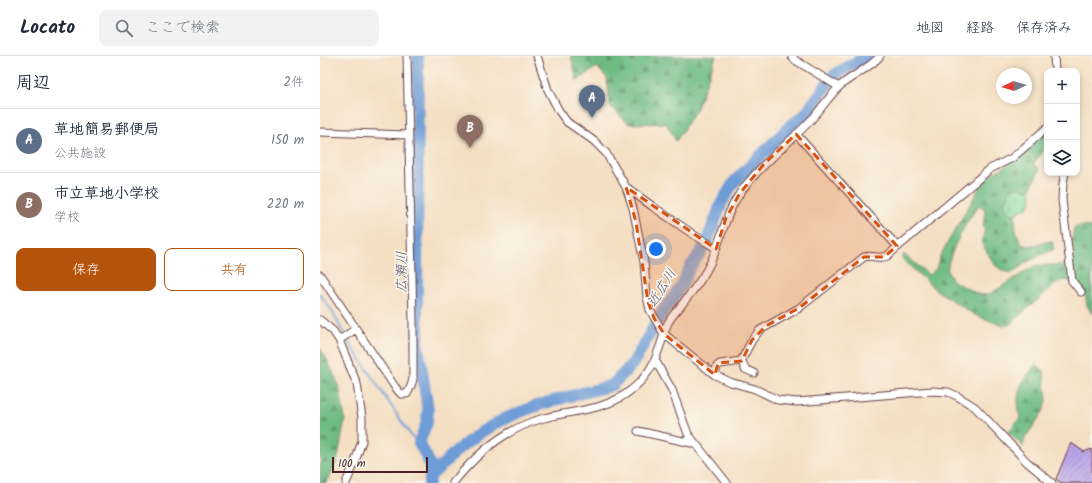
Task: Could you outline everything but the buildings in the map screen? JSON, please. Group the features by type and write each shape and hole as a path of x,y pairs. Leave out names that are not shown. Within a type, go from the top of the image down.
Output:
{"street":[{"path":"320,275 397,391 407,394 411,386 413,363 407,56"},
{"path":"538,56 548,90 558,111 566,122 594,141 613,164 626,186 633,208 644,262 647,297 650,310 664,334 715,375 730,382 755,389 778,400 790,402 932,391 948,392 964,399 975,407 1027,462 1052,483"},
{"path":"793,56 795,60 836,86"},
{"path":"453,483 482,451 516,429 544,418 597,408 608,404 631,390 639,382 655,360 670,320 706,271 726,218 740,192 764,164 810,121 836,86 870,65 880,56"},
{"path":"1054,56 1055,68"},
{"path":"715,375 717,366 720,364 736,363 742,360 752,340 760,330 799,308 864,257 884,258 990,169 1012,158 1044,131"},
{"path":"320,132 408,135"},
{"path":"796,134 897,246"},
{"path":"1064,176 1062,200 1072,281 1081,292"},
{"path":"626,186 652,206 714,247"},
{"path":"320,320 333,331 339,340 357,384 363,429 359,451 346,483"},
{"path":"339,340 356,329"},
{"path":"655,360 672,390 688,434 727,483"},
{"path":"742,360 745,369 754,373"},
{"path":"638,431 696,444"}],"highlighted area":[{"path":"796,134 897,246 884,257 864,257 799,308 766,326 752,340 742,361 718,363 715,375 664,334 654,318 648,302 636,222 626,187 716,249 726,218 740,193 764,164"}],"green space":[{"path":"571,56 716,56 697,108 676,141 666,123 629,124 610,106 607,78 597,67 577,81"},
{"path":"1044,132 1044,151 1033,164 1040,169 1030,189 1025,190 1023,188 1011,188 1009,212 1015,214 1016,231 1021,244 1028,246 1052,241 1054,249 1027,262 1012,273 1003,271 995,265 981,242 985,230 983,228 985,209 979,205 959,236 948,263 947,271 953,281 980,295 990,294 1036,265 1066,265 1074,257 1072,239 1074,228 1081,226 1092,227 1092,314 1087,305 1084,288 1067,280 1059,281 1009,325 1003,326 975,315 936,290 902,259 904,254 929,275 936,269 940,256 980,187 989,176 1007,165"},
{"path":"1018,187 1025,190 1030,189 1032,200 1027,209 1021,210 1015,214 1009,212 1005,205 1011,188"},
{"path":"320,348 328,361 339,386 345,419 338,457 326,483 320,483"},
{"path":"1036,364 1044,371 1047,400 1043,412 1025,438 1023,447 1008,432 1020,418 1018,394 1022,384"}],"waterway":[{"name":"広瀬川","path":"418,56 417,312 418,346 428,410 427,422 419,443 429,462 431,472 429,483"},
{"name":"近広川","path":"432,474 467,443 497,423 527,409 542,404 612,385 633,363 663,311 682,285 689,269 705,246 722,202 734,182 790,126 804,116 832,77 867,56"},
{"path":"320,294 332,311 344,334"},
{"path":"346,338 412,437 419,443"}],"place":[{"name":"草地簡易郵便局","path":"592,118"},
{"name":"市立草地小学校","path":"470,148"}]}
